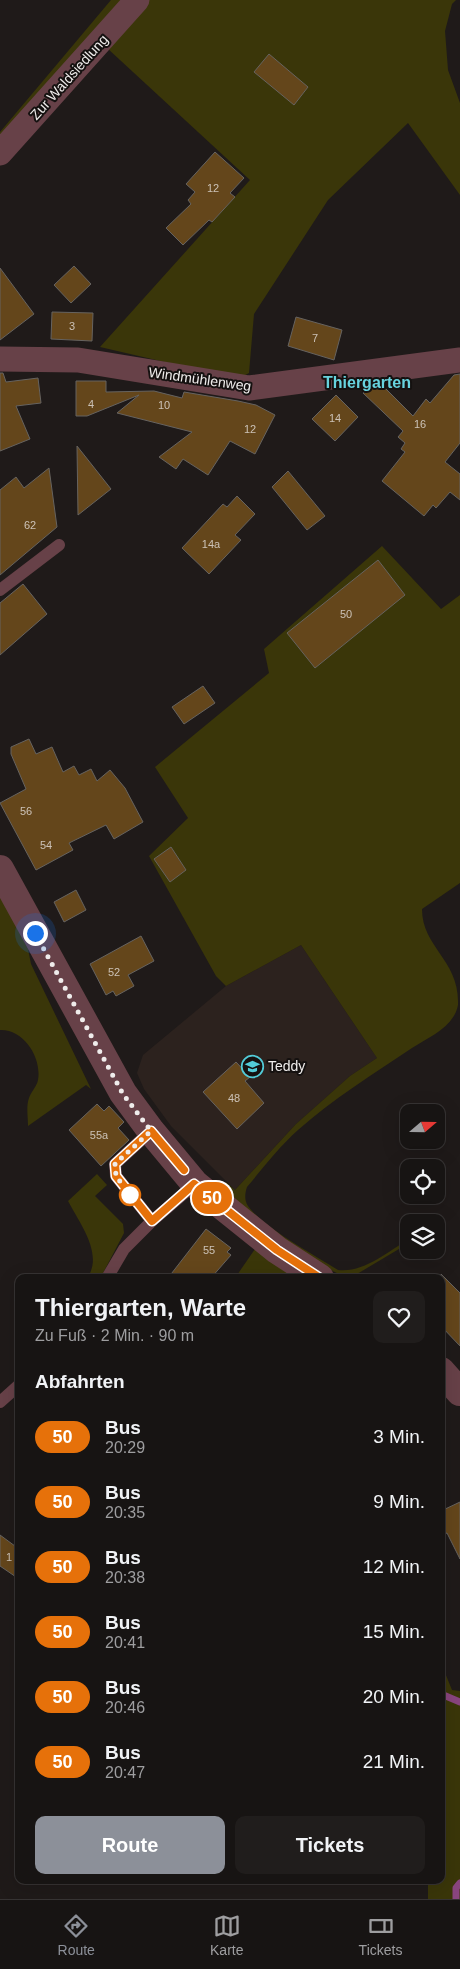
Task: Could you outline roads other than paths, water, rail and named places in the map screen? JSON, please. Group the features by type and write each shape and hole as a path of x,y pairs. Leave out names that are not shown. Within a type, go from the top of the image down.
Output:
{"street":[{"name":"Zur Waldsiedlung","path":"0,153 137,0"},
{"name":"Windmühlenweg","path":"0,359 78,360 249,388 460,360"},
{"path":"0,869 123,1094 151,1131 194,1184 277,1250 314,1274"},
{"path":"445,1375 460,1392"}],"lane":[{"path":"0,590 59,545"},
{"path":"151,1131 115,1164 114,1170 116,1176 152,1221"},
{"path":"110,1274 124,1249 194,1184"},
{"path":"0,1402 15,1389"}],"waterway":[{"path":"445,1696 460,1702"},
{"path":"456,1899 456,1888 460,1883"}],"place":[{"name":"Teddy","path":"252,1066"}],"district":[{"name":"Thiergarten","path":"367,382"}]}
